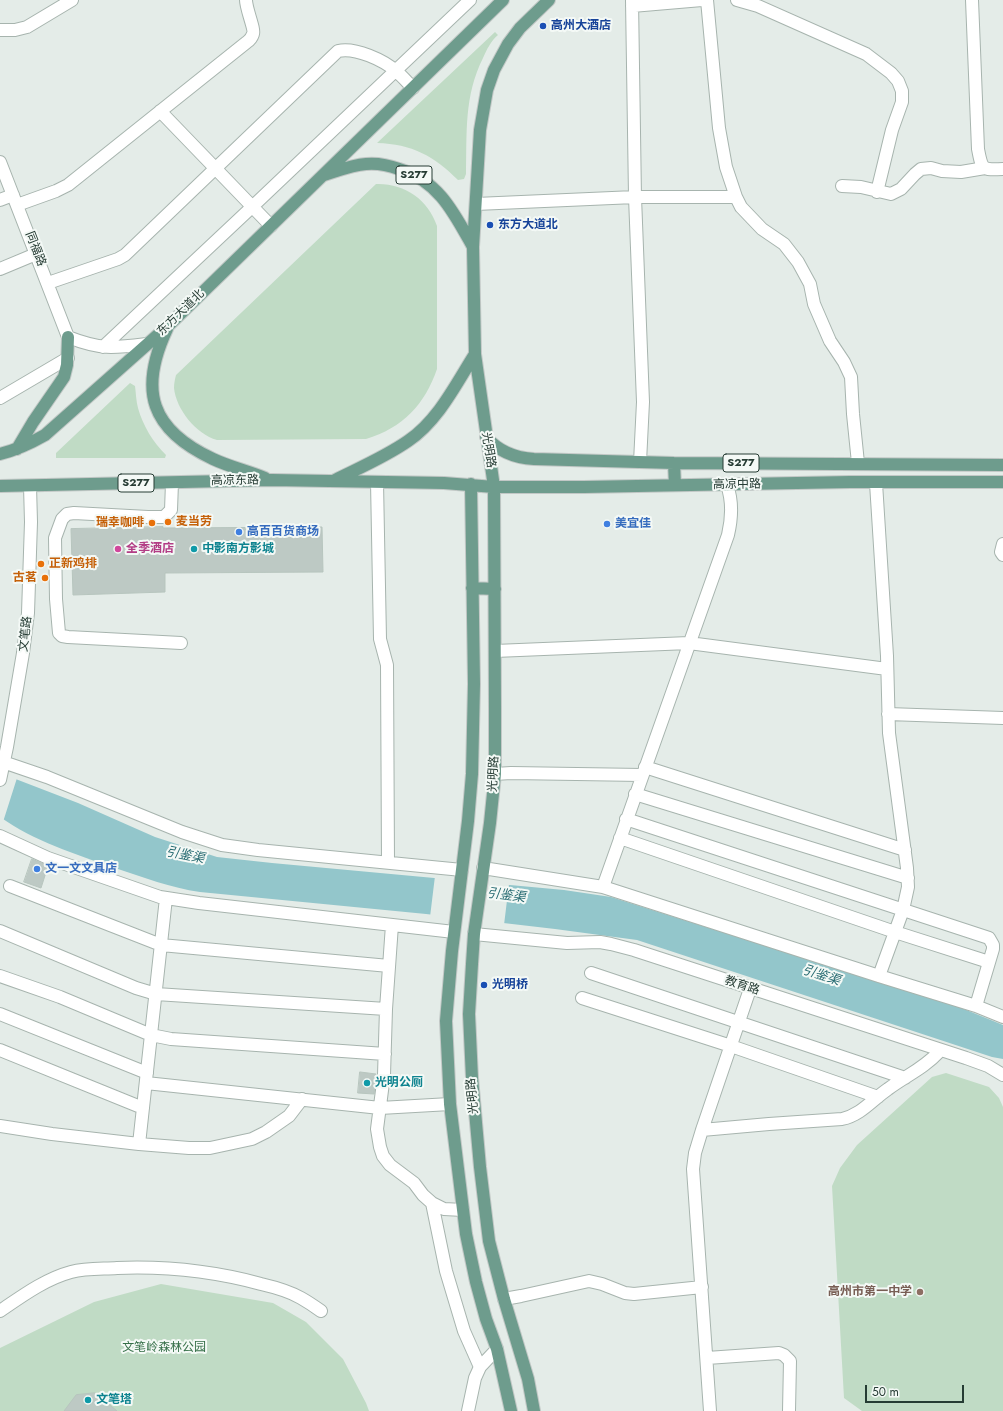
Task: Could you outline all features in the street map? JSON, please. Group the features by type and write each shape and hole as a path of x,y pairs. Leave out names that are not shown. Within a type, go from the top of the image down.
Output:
{"main road":[{"name":"东方大道北","path":"17,449 34,442 45,435 169,325 503,0"},
{"name":"光明路","path":"534,1411 528,1379 504,1299 489,1241 472,1078 469,1014 475,930 490,824 495,774 494,487 475,354 473,247 480,130 487,90 501,55 520,28 549,0"},
{"name":"S277","path":"323,175 365,164 392,166 409,172 435,188 454,214 473,247"},
{"name":"S277","path":"169,325 159,346 155,360 152,382 156,405 168,428 182,442 209,457 272,480"},
{"path":"17,449 33,422 61,382 66,370 68,358 68,337"},
{"name":"S277","path":"334,481 385,455 409,441 419,432 441,406 475,354"},
{"name":"高凉中路","path":"486,437 496,447 512,455 524,458 674,463 1003,465"},
{"name":"S277","path":"0,454 17,449"},
{"path":"674,463 675,486"},
{"name":"高凉东路","path":"0,486 272,480 471,484"},
{"name":"高凉中路","path":"471,484 494,487 675,486 876,482 1003,482"},
{"name":"光明路","path":"471,484 474,684 472,774 454,928 446,1021 450,1104 466,1234 476,1282 486,1320 497,1348 511,1411"},
{"path":"472,588 495,589"}],"street":[{"path":"0,30 15,30 28,27 72,0"},
{"path":"0,200 15,200 56,191 68,185 241,47 252,36 254,29 247,11 246,0"},
{"path":"103,347 470,0"},
{"path":"640,462 643,402 635,197 632,3 702,0"},
{"path":"707,0 719,128 726,167 741,207 762,229 784,244 798,262 810,284 814,304 830,341 844,362 851,377 852,414 858,463"},
{"path":"737,0 758,6 866,54 891,73 898,81 902,91 902,102 892,130 877,192"},
{"path":"972,0 978,150 981,164 985,168 989,170 1003,169"},
{"path":"48,283 122,257 135,247 338,51 349,50 361,53 385,64 396,71 413,88"},
{"path":"160,111 270,226"},
{"name":"同福路","path":"0,162 68,337"},
{"path":"842,186 861,187 877,192 891,194 901,190 921,169 931,168 942,171 961,172 985,168"},
{"path":"476,204 635,197 736,197"},
{"path":"0,269 36,254"},
{"path":"68,337 90,345 113,348 147,344"},
{"path":"0,398 68,358"},
{"path":"377,482 380,639 386,665 388,862"},
{"path":"876,482 887,669 889,733 908,878 908,887 903,910 879,976"},
{"path":"172,483 171,510 164,516 148,517 74,513 67,514 62,519 55,538 56,599 59,634 62,636 181,643"},
{"path":"603,887 723,549 731,521 732,508 727,485"},
{"name":"文笔路","path":"2,768 23,653 28,613 31,530 30,486"},
{"path":"1003,544 1003,555"},
{"path":"495,651 689,643 887,669"},
{"path":"888,714 1003,718"},
{"path":"2,768 46,777 213,843 258,850 388,862 461,874"},
{"path":"495,774 644,771 905,850"},
{"path":"635,794 908,878"},
{"path":"626,819 989,938 993,945 976,1006"},
{"path":"0,836 48,858 166,898 199,904 392,925 454,928"},
{"path":"620,838 895,932 989,962"},
{"path":"483,868 603,887 976,1006 1003,1017"},
{"path":"10,886 161,945 389,966"},
{"path":"139,1144 166,898"},
{"path":"392,925 386,1009 384,1075 378,1129 383,1156 390,1165 414,1183 423,1195 432,1203 444,1209 463,1210"},
{"name":"教育路","path":"475,930 567,943 600,942 634,950 988,1066 1003,1075"},
{"path":"0,931 136,988 156,994 386,1009"},
{"path":"591,973 905,1078"},
{"path":"0,976 60,997 151,1035 171,1038 384,1054"},
{"path":"710,1411 693,1169 702,1130 750,989"},
{"path":"582,998 731,1046 878,1097"},
{"path":"0,1014 147,1078 380,1108 450,1104"},
{"path":"0,1050 143,1108"},
{"path":"702,1130 850,1118 860,1112 888,1089 929,1062 940,1051"},
{"path":"0,1126 52,1134 139,1144 210,1148 252,1139 277,1125 289,1116 302,1099"},
{"path":"432,1203 446,1271 464,1331 480,1367"},
{"path":"0,1311 54,1278 72,1272 88,1269 130,1268 191,1269 236,1277 278,1288 300,1297 321,1311"},
{"path":"504,1299 589,1281 602,1284 625,1293 634,1294 702,1287"},
{"path":"468,1411 475,1378 480,1367 497,1348"},
{"path":"707,1358 779,1353 784,1355 790,1361 789,1411"}],"green space":[{"path":"495,32 498,35 486,51 472,86 468,114 466,174 464,179 458,180 440,164 422,153 401,146 377,143"},
{"path":"376,184 396,186 414,194 428,208 437,226 437,369 432,382 419,404 402,421 379,434 366,439 217,440 209,437 188,420 183,412 174,388 176,375"},
{"path":"130,383 135,386 137,405 140,415 153,439 166,455 165,458 56,458 56,453"},
{"name":"高州市第一中学","path":"946,1073 989,1087 999,1098 1003,1107 1003,1411 862,1411 844,1398 832,1186 840,1168 857,1145 932,1077"},
{"name":"文笔岭森林公园","path":"161,1284 273,1303 306,1322 343,1359 369,1411 0,1411 0,1348 94,1302"}],"water":[{"name":"引鉴渠","path":"0,773 78,803 155,837 217,857 564,890 611,897 959,1007 1003,1025 1003,1059 992,1057 637,940 426,914 200,892 168,885 85,858 41,840 13,826 0,817"}],"pier":[{"path":"0,772 17,778 3,822 0,819"},
{"path":"435,876 509,884 504,925 430,917"}],"building":[{"path":"163,527 322,527 323,572 165,573 165,592 73,595 71,529"},
{"path":"32,859 48,866 41,888 24,882"},
{"name":"光明公厕","path":"360,1072 376,1074 374,1094 358,1093"},
{"name":"文笔塔","path":"95,1393 117,1411 64,1411 76,1395"}],"place":[{"name":"高州大酒店","path":"543,26"},
{"name":"东方大道北","path":"490,225"},
{"name":"麦当劳","path":"168,522"},
{"name":"瑞幸咖啡","path":"152,523"},
{"name":"美宜佳","path":"607,524"},
{"name":"高百百货商场","path":"239,532"},
{"name":"全季酒店","path":"118,549"},
{"name":"中影南方影城","path":"194,549"},
{"name":"正新鸡排","path":"41,564"},
{"name":"古茗","path":"45,578"},
{"name":"文一文文具店","path":"37,869"},
{"name":"光明桥","path":"484,985"},
{"name":"光明公厕","path":"367,1083"},
{"name":"高州市第一中学","path":"920,1292"},
{"name":"文笔塔","path":"88,1400"}]}
